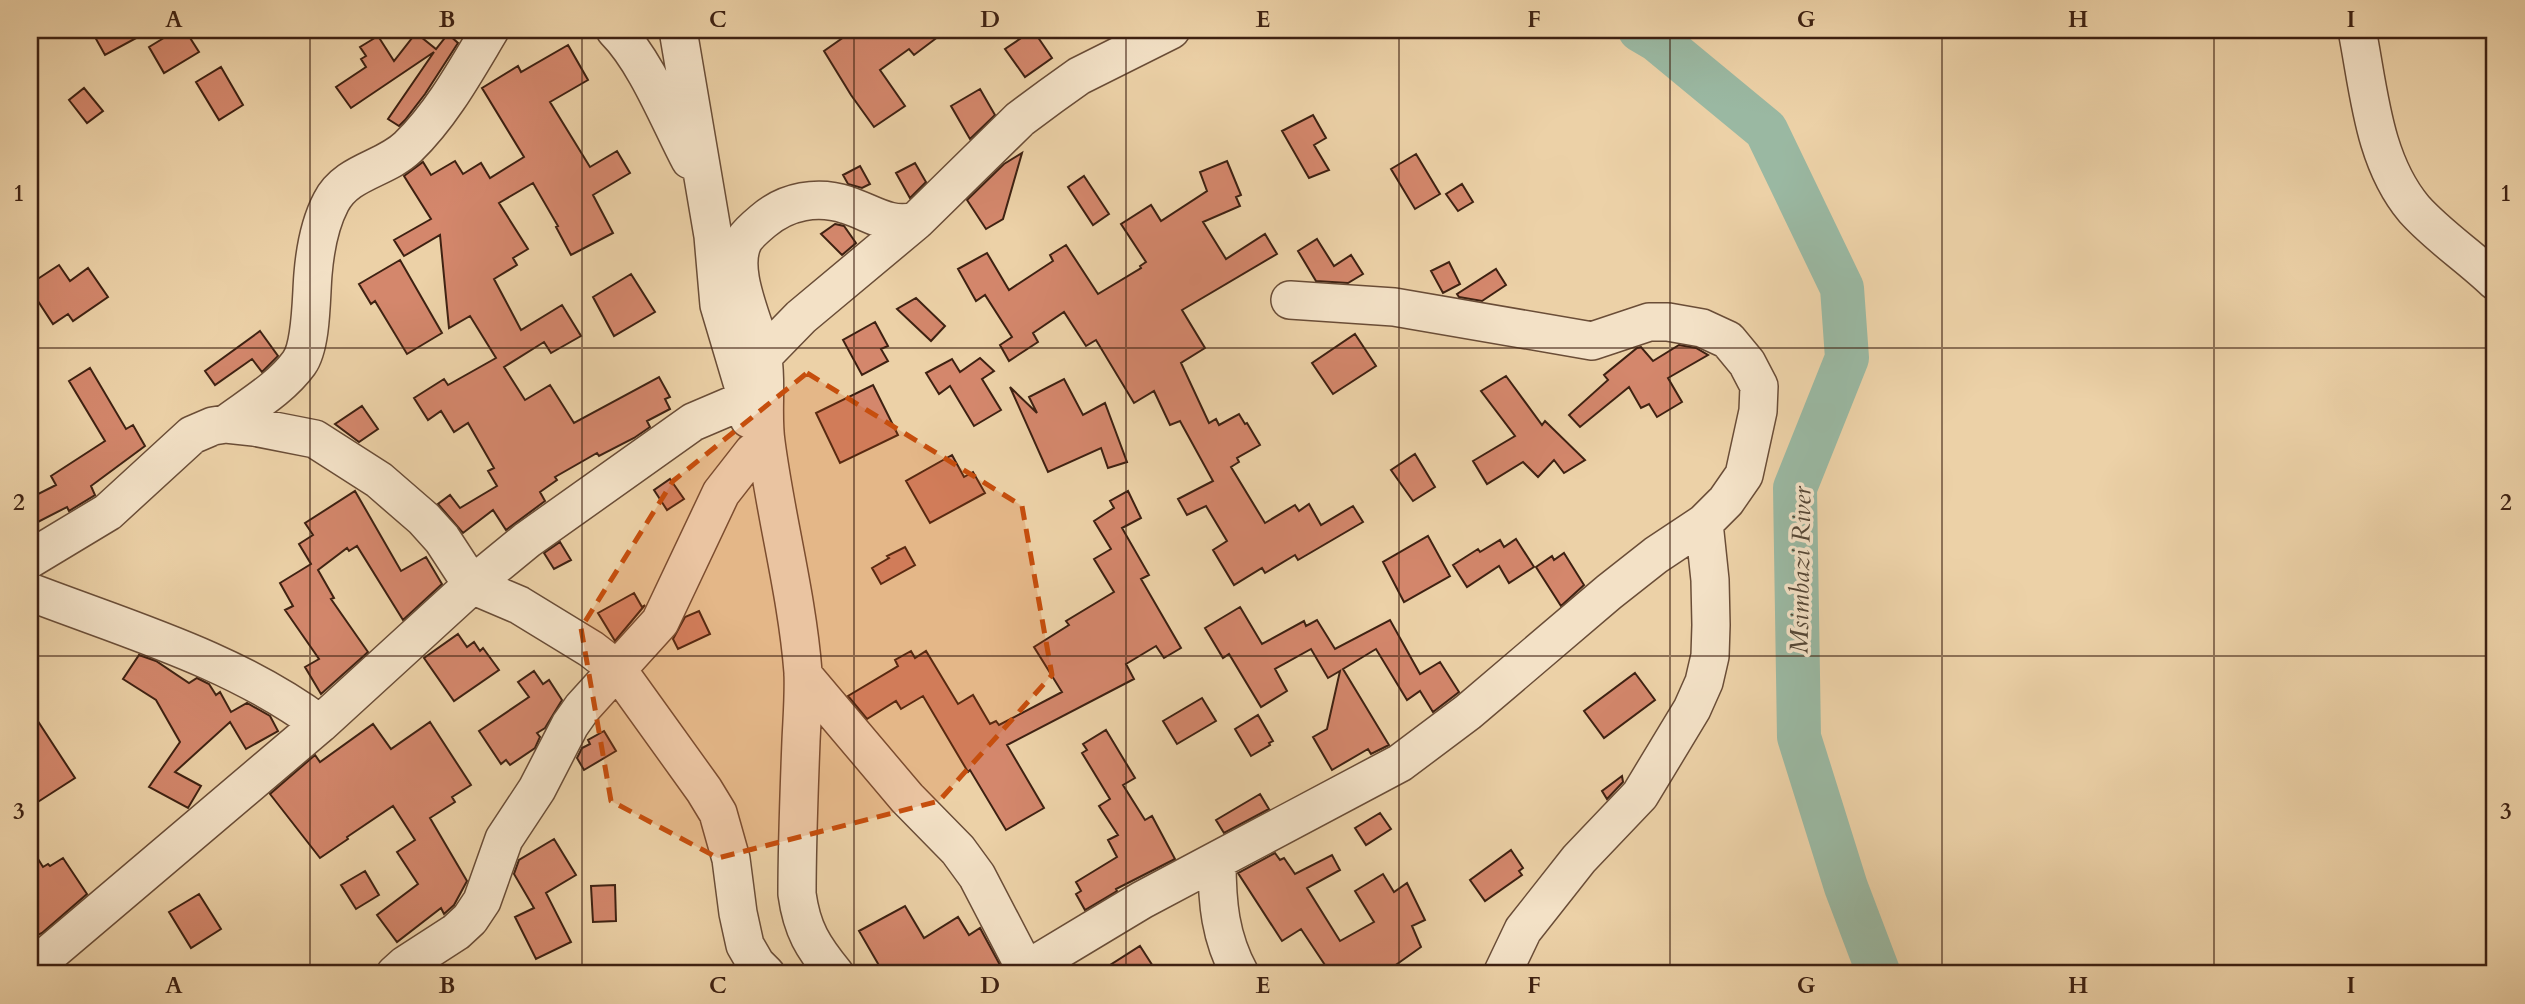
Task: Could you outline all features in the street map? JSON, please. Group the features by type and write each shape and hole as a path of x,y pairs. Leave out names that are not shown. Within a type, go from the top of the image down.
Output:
{"street":[{"path":"226,424 275,387 301,361 318,243 333,199 344,185 358,174 395,158 407,148 428,125 473,60 490,30"},
{"path":"615,30 624,39 646,75 704,185"},
{"path":"678,30 713,236 719,305 747,399 776,638 799,974"},
{"path":"762,357 801,317 916,221 1020,119 1079,76 1171,30"},
{"path":"2357,30 2381,146 2396,183 2414,208 2437,232 2495,281"},
{"path":"835,974 812,945 800,919 797,894 803,675 798,623 771,482 765,434 766,395 762,357 744,296 739,262 744,240 764,220 795,202 822,199 845,204 888,222 904,224 916,221"},
{"path":"803,675 907,798 958,850 994,906 1024,973 1142,900 1401,763 1468,712 1609,592 1656,555 1704,523 1726,501 1744,475 1758,411 1759,386 1747,363 1728,340 1702,328 1668,322 1648,322 1592,341 1394,307 1290,300"},
{"path":"30,970 320,724 472,585 527,540 693,422 747,399"},
{"path":"30,559 108,512 192,435 213,426 226,424 254,427 315,439 379,480 424,519 454,555 472,585 519,605 591,649 617,669 718,813 731,859 745,945 756,964 766,974"},
{"path":"395,974 470,919 482,901 504,839 537,789 570,725 582,708 660,622 721,493 753,452"},
{"path":"1502,974 1523,930 1572,867 1640,794 1692,709 1704,682 1710,656 1712,625 1704,523"},
{"path":"30,592 121,624 227,669 286,700 320,724"},
{"path":"1217,861 1217,903 1221,928 1240,974"}],"highlighted area":[{"path":"807,373 1022,506 1052,675 939,801 718,858 611,801 581,628 673,481"}],"building":[{"path":"91,30 151,30 105,55"},
{"path":"177,30 185,30 199,52 164,73 149,47"},
{"path":"854,30 947,30 914,55 909,49 880,70 905,106 874,127 824,51"},
{"path":"1033,30 1052,58 1025,77 1005,49"},
{"path":"416,33 436,49 448,34 458,43 405,120 399,126 388,119 434,52 351,108 336,87 366,67 361,59 366,56 360,47 378,36 394,61"},
{"path":"568,45 588,80 550,102 590,167 617,151 630,173 593,195 613,233 571,255 533,183 499,203 528,249 513,258 517,265 494,279 521,330 562,305 581,336 551,353 544,342 504,367 525,400 550,385 574,423 659,377 670,397 665,399 670,409 647,421 650,427 634,438 599,456 597,453 555,477 557,480 540,492 545,501 506,530 493,510 463,533 438,504 450,495 460,508 497,486 488,471 494,468 468,423 454,432 441,411 428,420 414,398 444,379 448,385 496,358 470,316 449,328 440,235 404,256 394,240 431,219 404,176 423,162 431,175 455,161 463,174 481,163 490,178 524,157 482,88 518,66 521,72"},
{"path":"221,67 243,105 219,120 196,82"},
{"path":"84,88 103,111 87,123 69,100"},
{"path":"980,89 995,115 970,139 951,106"},
{"path":"1313,115 1326,138 1314,145 1329,170 1309,178 1282,131"},
{"path":"1022,153 1003,219 986,229 967,200 1004,164"},
{"path":"1416,154 1440,194 1415,209 1391,169"},
{"path":"1227,161 1241,195 1236,197 1240,206 1203,222 1226,259 1265,234 1277,254 1182,310 1205,348 1181,363 1209,423 1216,419 1219,425 1239,414 1260,445 1237,458 1239,462 1231,467 1265,523 1295,505 1299,511 1309,504 1321,525 1353,506 1363,522 1298,560 1295,555 1265,573 1262,568 1234,585 1213,550 1227,541 1206,506 1187,515 1178,499 1213,481 1180,421 1170,425 1154,391 1134,403 1096,340 1086,346 1064,312 1033,333 1038,342 1009,361 1000,345 1012,337 985,295 976,301 958,269 987,253 1009,290 1053,261 1050,255 1066,245 1098,294 1141,268 1146,262 1121,224 1151,205 1161,221 1207,191 1200,172"},
{"path":"915,163 926,182 910,198 896,173"},
{"path":"860,166 870,184 862,188 848,184 843,175"},
{"path":"1084,176 1109,214 1093,225 1068,187"},
{"path":"1462,184 1473,202 1458,211 1446,194"},
{"path":"835,224 844,226 856,243 842,255 821,234"},
{"path":"1317,239 1334,266 1351,255 1363,274 1348,283 1316,281 1298,251"},
{"path":"400,260 442,333 407,354 375,301 371,304 359,284"},
{"path":"1449,262 1460,284 1443,293 1431,271"},
{"path":"59,265 70,281 88,268 108,297 73,321 68,314 53,324 30,289 30,284"},
{"path":"1496,269 1506,285 1482,301 1459,297 1457,294"},
{"path":"631,274 655,312 614,336 593,297"},
{"path":"916,298 945,326 931,341 897,309"},
{"path":"875,322 888,346 881,349 888,361 862,375 843,340"},
{"path":"260,331 278,356 262,372 252,359 215,385 205,371"},
{"path":"1355,334 1376,366 1333,394 1312,363"},
{"path":"1679,345 1696,348 1708,355 1668,378 1682,402 1657,417 1649,404 1641,408 1629,387 1580,427 1569,415 1608,380 1604,375 1637,348 1641,347 1653,361"},
{"path":"980,358 994,371 982,379 1001,410 974,426 950,386 939,394 926,373 952,359 960,372"},
{"path":"90,368 126,429 133,425 145,446 91,486 95,495 69,511 67,507 30,526 30,498 56,485 51,476 105,441 69,381"},
{"path":"1506,376 1542,425 1545,421 1585,460 1564,473 1554,460 1538,477 1523,462 1487,484 1473,461 1515,436 1481,391"},
{"path":"1064,379 1083,415 1105,403 1127,462 1108,468 1101,448 1048,472 1010,387 1037,413 1029,397"},
{"path":"873,385 898,435 840,463 816,413"},
{"path":"362,406 378,429 359,442 335,424"},
{"path":"1415,454 1435,487 1413,501 1391,470"},
{"path":"952,455 964,477 973,472 985,493 930,523 906,481"},
{"path":"670,479 684,499 667,510 654,490"},
{"path":"355,491 401,571 426,557 442,584 403,620 357,546 349,551 347,548 318,570 334,598 331,599 368,652 321,694 305,667 319,659 285,610 293,606 280,583 311,564 299,544 313,535 305,523"},
{"path":"1128,491 1141,518 1122,528 1149,575 1141,579 1181,648 1164,658 1156,646 1126,664 1134,679 1007,745 1044,808 1006,830 923,696 901,709 896,701 867,719 848,696 898,666 895,660 911,651 915,658 926,651 958,704 973,695 990,724 996,721 999,725 1062,692 1034,647 1069,625 1066,621 1114,592 1094,559 1111,549 1094,521 1114,508 1110,501"},
{"path":"1428,536 1450,576 1404,602 1383,562"},
{"path":"1516,539 1534,567 1509,583 1499,566 1467,587 1453,565 1478,549 1480,552 1500,540 1504,547"},
{"path":"560,542 571,560 554,569 544,553"},
{"path":"905,547 915,565 881,584 872,568"},
{"path":"1564,553 1584,585 1561,606 1536,567 1552,556 1554,560"},
{"path":"634,593 642,607 645,605 615,641 598,613"},
{"path":"1240,607 1262,644 1304,621 1306,626 1317,620 1335,649 1390,620 1420,674 1440,662 1459,692 1433,712 1420,691 1407,700 1376,649 1343,669 1389,745 1371,754 1368,749 1332,770 1313,737 1327,729 1340,671 1328,678 1311,649 1275,669 1287,691 1261,707 1229,654 1223,658 1205,628"},
{"path":"699,611 710,634 678,649 673,639 685,617"},
{"path":"458,634 467,647 474,642 480,651 483,648 499,670 454,701 424,658"},
{"path":"139,655 156,661 189,683 197,678 209,684 216,695 220,692 231,712 247,703 270,716 278,731 246,749 230,722 175,772 201,786 188,808 149,787 180,742 156,700 123,679"},
{"path":"534,671 543,684 549,680 562,700 545,728 537,733 540,737 535,748 510,765 506,760 501,764 479,731 529,697 518,682"},
{"path":"1635,673 1655,700 1604,738 1584,711"},
{"path":"1202,698 1216,721 1177,744 1163,721"},
{"path":"30,709 75,778 30,807"},
{"path":"1258,715 1273,741 1251,756 1235,729"},
{"path":"430,722 471,785 452,797 455,802 430,818 467,881 454,905 444,914 441,908 397,942 377,915 418,884 397,852 415,840 393,806 320,858 270,794 315,755 320,762 373,724 391,749"},
{"path":"1106,730 1135,778 1123,785 1145,820 1152,816 1175,859 1116,889 1117,891 1085,910 1076,894 1081,891 1076,882 1117,857 1108,840 1118,835 1099,806 1110,799 1082,753 1087,750 1083,744"},
{"path":"604,731 616,751 584,770 577,758 582,748 590,744 588,740"},
{"path":"1622,776 1623,782 1607,799 1602,791"},
{"path":"1260,794 1269,809 1224,833 1216,820"},
{"path":"1380,813 1391,829 1366,845 1355,828"},
{"path":"554,839 576,875 546,893 571,942 536,959 515,917 534,908 514,874 519,860"},
{"path":"30,846 43,867 63,858 87,894 42,933 30,939"},
{"path":"1511,850 1523,868 1519,871 1522,875 1485,901 1470,880"},
{"path":"1275,853 1280,860 1284,858 1295,874 1332,855 1340,870 1307,888 1340,941 1374,922 1355,891 1383,874 1394,892 1407,883 1425,920 1412,926 1421,947 1383,974 1331,974 1301,929 1282,941 1238,873"},
{"path":"365,871 379,895 356,909 341,885"},
{"path":"615,885 616,921 593,922 591,886"},
{"path":"199,894 221,929 191,948 169,912"},
{"path":"905,906 924,938 958,917 969,935 980,928 1000,965 985,974 884,974 859,931"},
{"path":"1140,946 1158,974 1096,974"}],"waterway":[{"name":"Msimbazi River","path":"1640,30 1657,40 1766,130 1842,288 1847,358 1795,488 1799,737 1846,887 1879,974"}]}
